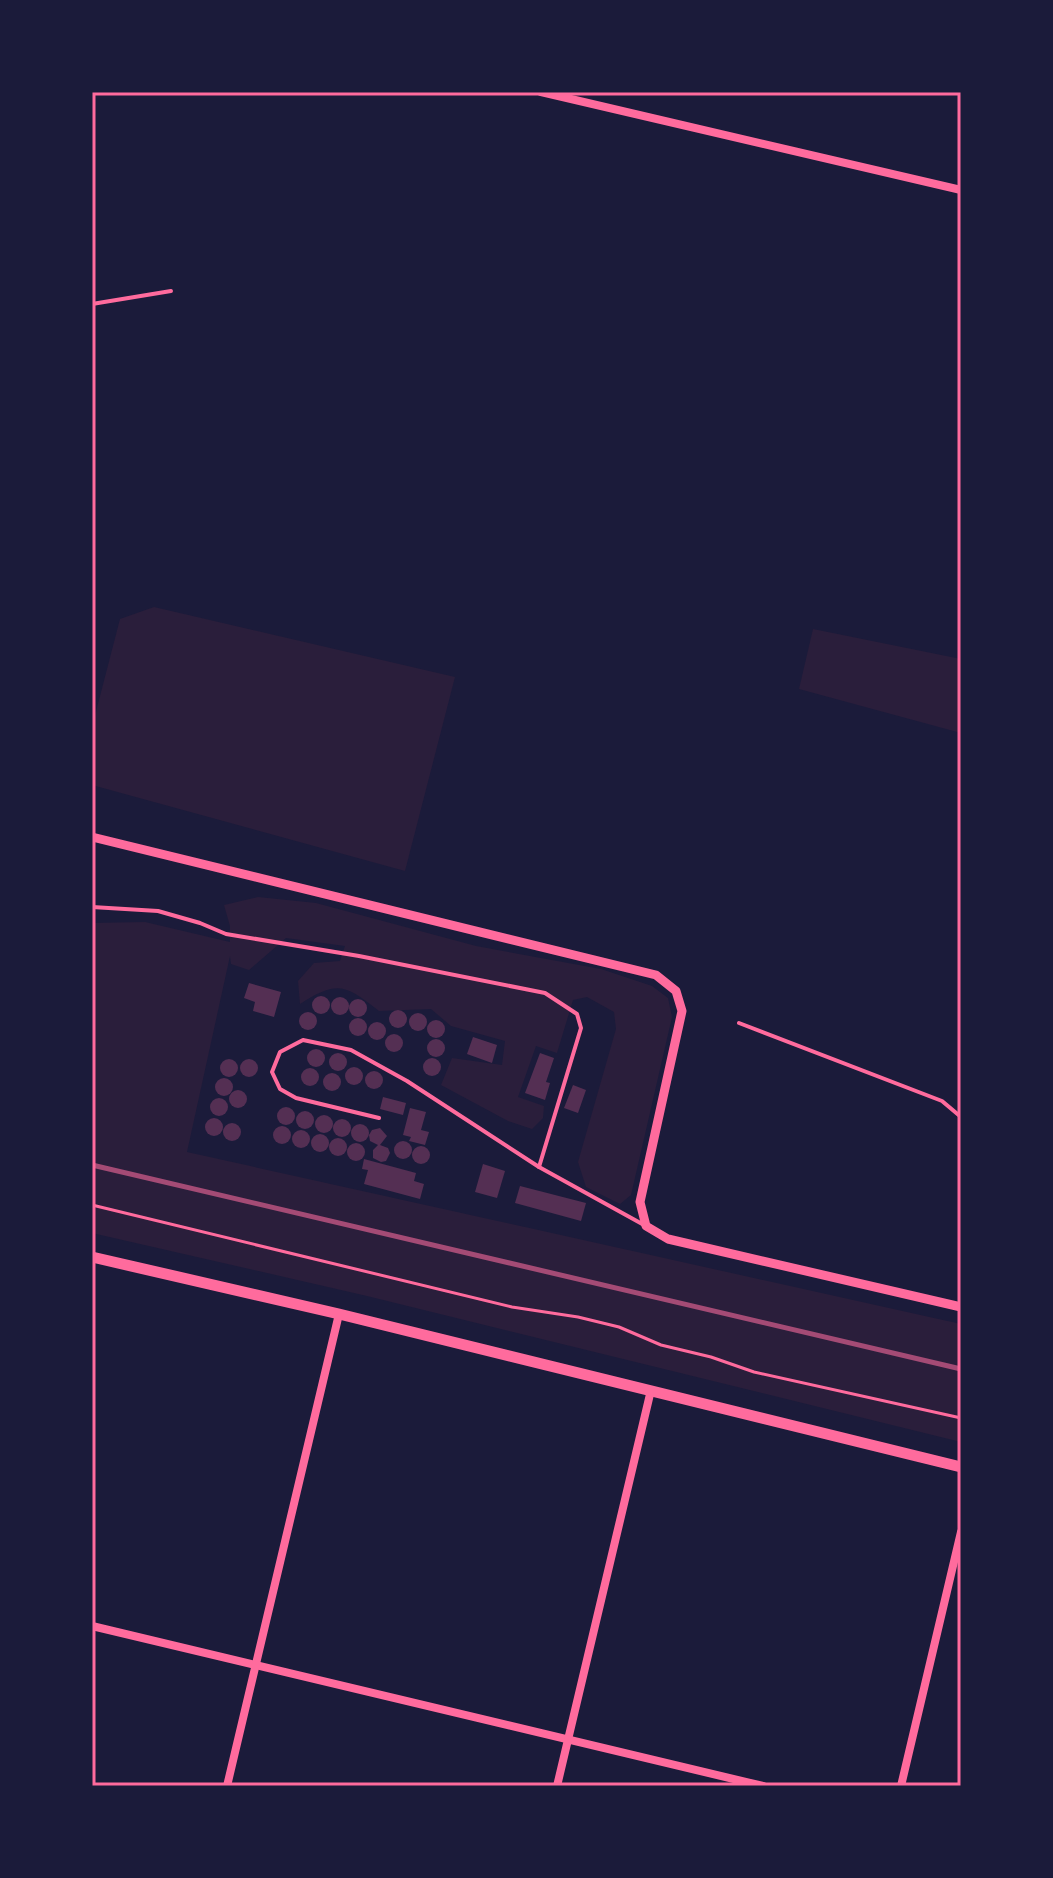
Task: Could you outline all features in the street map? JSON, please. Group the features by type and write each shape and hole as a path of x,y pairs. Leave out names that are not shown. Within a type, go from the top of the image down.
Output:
{"main road":[{"path":"92,1257 339,1314 961,1467"}],"street":[{"path":"541,92 961,190"},
{"path":"92,837 656,975 676,991 682,1011 640,1202 646,1226 668,1239 961,1307"},
{"path":"227,1786 339,1314"},
{"path":"557,1786 651,1390"},
{"path":"901,1786 961,1532"},
{"path":"92,1626 763,1786"}],"lane":[{"path":"92,304 171,291"},
{"path":"92,907 158,911 226,934 359,956 545,993 577,1014 581,1028 539,1167"},
{"path":"739,1023 942,1101 961,1117"},
{"path":"379,1118 296,1098 280,1089 272,1072 280,1052 303,1040 351,1050 407,1081 539,1167 646,1226"}],"path":[{"path":"92,1205 512,1307 619,1327 661,1345 711,1357 754,1372 961,1418"}],"shaded area":[{"path":"154,607 455,677 405,871 92,785 92,727 120,619"},
{"path":"813,629 961,659 961,733 799,689"},
{"path":"258,897 316,903 476,946 601,969 652,986 668,998 672,1017 631,1195 620,1204 586,1187 578,1162 616,1029 614,1012 587,997 573,1000 557,1053 536,1046 518,1097 544,1106 543,1118 532,1129 508,1121 441,1085 452,1058 502,1065 505,1041 451,1026 431,1009 379,1011 358,995 341,988 323,991 300,1004 298,981 314,963 340,961 345,946 286,938 249,970 231,964 230,956 187,1152 961,1324 961,1442 367,1296 92,1233 92,923 145,922 230,942 230,926 224,905"}],"building":[{"path":"249,983 281,992 274,1017 253,1011 255,1002 244,998"},
{"path":"321,996 330,1005 321,1014 312,1005"},
{"path":"340,997 349,1006 340,1015 331,1006"},
{"path":"358,999 367,1008 358,1017 349,1008"},
{"path":"398,1010 407,1019 398,1028 389,1019"},
{"path":"308,1012 317,1021 308,1030 299,1021"},
{"path":"418,1013 427,1022 418,1031 409,1022"},
{"path":"358,1018 367,1027 358,1036 349,1027"},
{"path":"436,1020 445,1029 436,1038 427,1029"},
{"path":"377,1022 386,1031 377,1040 368,1031"},
{"path":"394,1034 403,1043 394,1052 385,1043"},
{"path":"473,1037 497,1045 492,1063 467,1054"},
{"path":"436,1039 445,1048 436,1057 427,1048"},
{"path":"316,1049 325,1058 316,1067 307,1058"},
{"path":"338,1053 347,1062 338,1071 329,1062"},
{"path":"540,1053 554,1058 546,1082 550,1083 545,1100 525,1093"},
{"path":"432,1058 441,1067 432,1076 423,1067"},
{"path":"229,1059 238,1068 229,1077 220,1068"},
{"path":"249,1059 258,1068 249,1077 240,1068"},
{"path":"354,1067 363,1076 354,1085 345,1076"},
{"path":"310,1068 319,1077 310,1086 301,1077"},
{"path":"374,1071 383,1080 374,1089 365,1080"},
{"path":"332,1073 341,1082 332,1091 323,1082"},
{"path":"224,1078 233,1087 224,1096 215,1087"},
{"path":"573,1085 586,1090 578,1113 564,1108"},
{"path":"238,1090 247,1099 238,1108 229,1099"},
{"path":"383,1097 406,1103 403,1115 380,1109"},
{"path":"219,1098 228,1107 219,1116 210,1107"},
{"path":"286,1107 295,1116 286,1125 277,1116"},
{"path":"410,1108 426,1112 421,1130 429,1132 425,1145 409,1141 411,1137 403,1135"},
{"path":"305,1111 314,1120 305,1129 296,1120"},
{"path":"324,1115 333,1124 324,1133 315,1124"},
{"path":"214,1118 223,1127 214,1136 205,1127"},
{"path":"342,1119 351,1128 342,1137 333,1128"},
{"path":"232,1123 241,1132 232,1141 223,1132"},
{"path":"360,1124 369,1133 360,1142 351,1133"},
{"path":"282,1126 291,1135 282,1144 273,1135"},
{"path":"380,1128 387,1136 380,1145 388,1148 390,1153 386,1161 381,1162 373,1158 373,1150 378,1145 370,1141 369,1135 372,1130"},
{"path":"301,1130 310,1139 301,1148 292,1139"},
{"path":"320,1134 329,1143 320,1152 311,1143"},
{"path":"338,1138 347,1147 338,1156 329,1147"},
{"path":"403,1141 412,1150 403,1159 394,1150"},
{"path":"356,1143 365,1152 356,1161 347,1152"},
{"path":"421,1146 430,1155 421,1164 412,1155"},
{"path":"364,1159 416,1173 414,1181 424,1184 420,1199 364,1184 368,1170 362,1169"},
{"path":"483,1164 505,1171 497,1198 475,1192"},
{"path":"520,1186 586,1203 581,1221 515,1203"}],"railway":[{"path":"92,1165 961,1369"}]}
